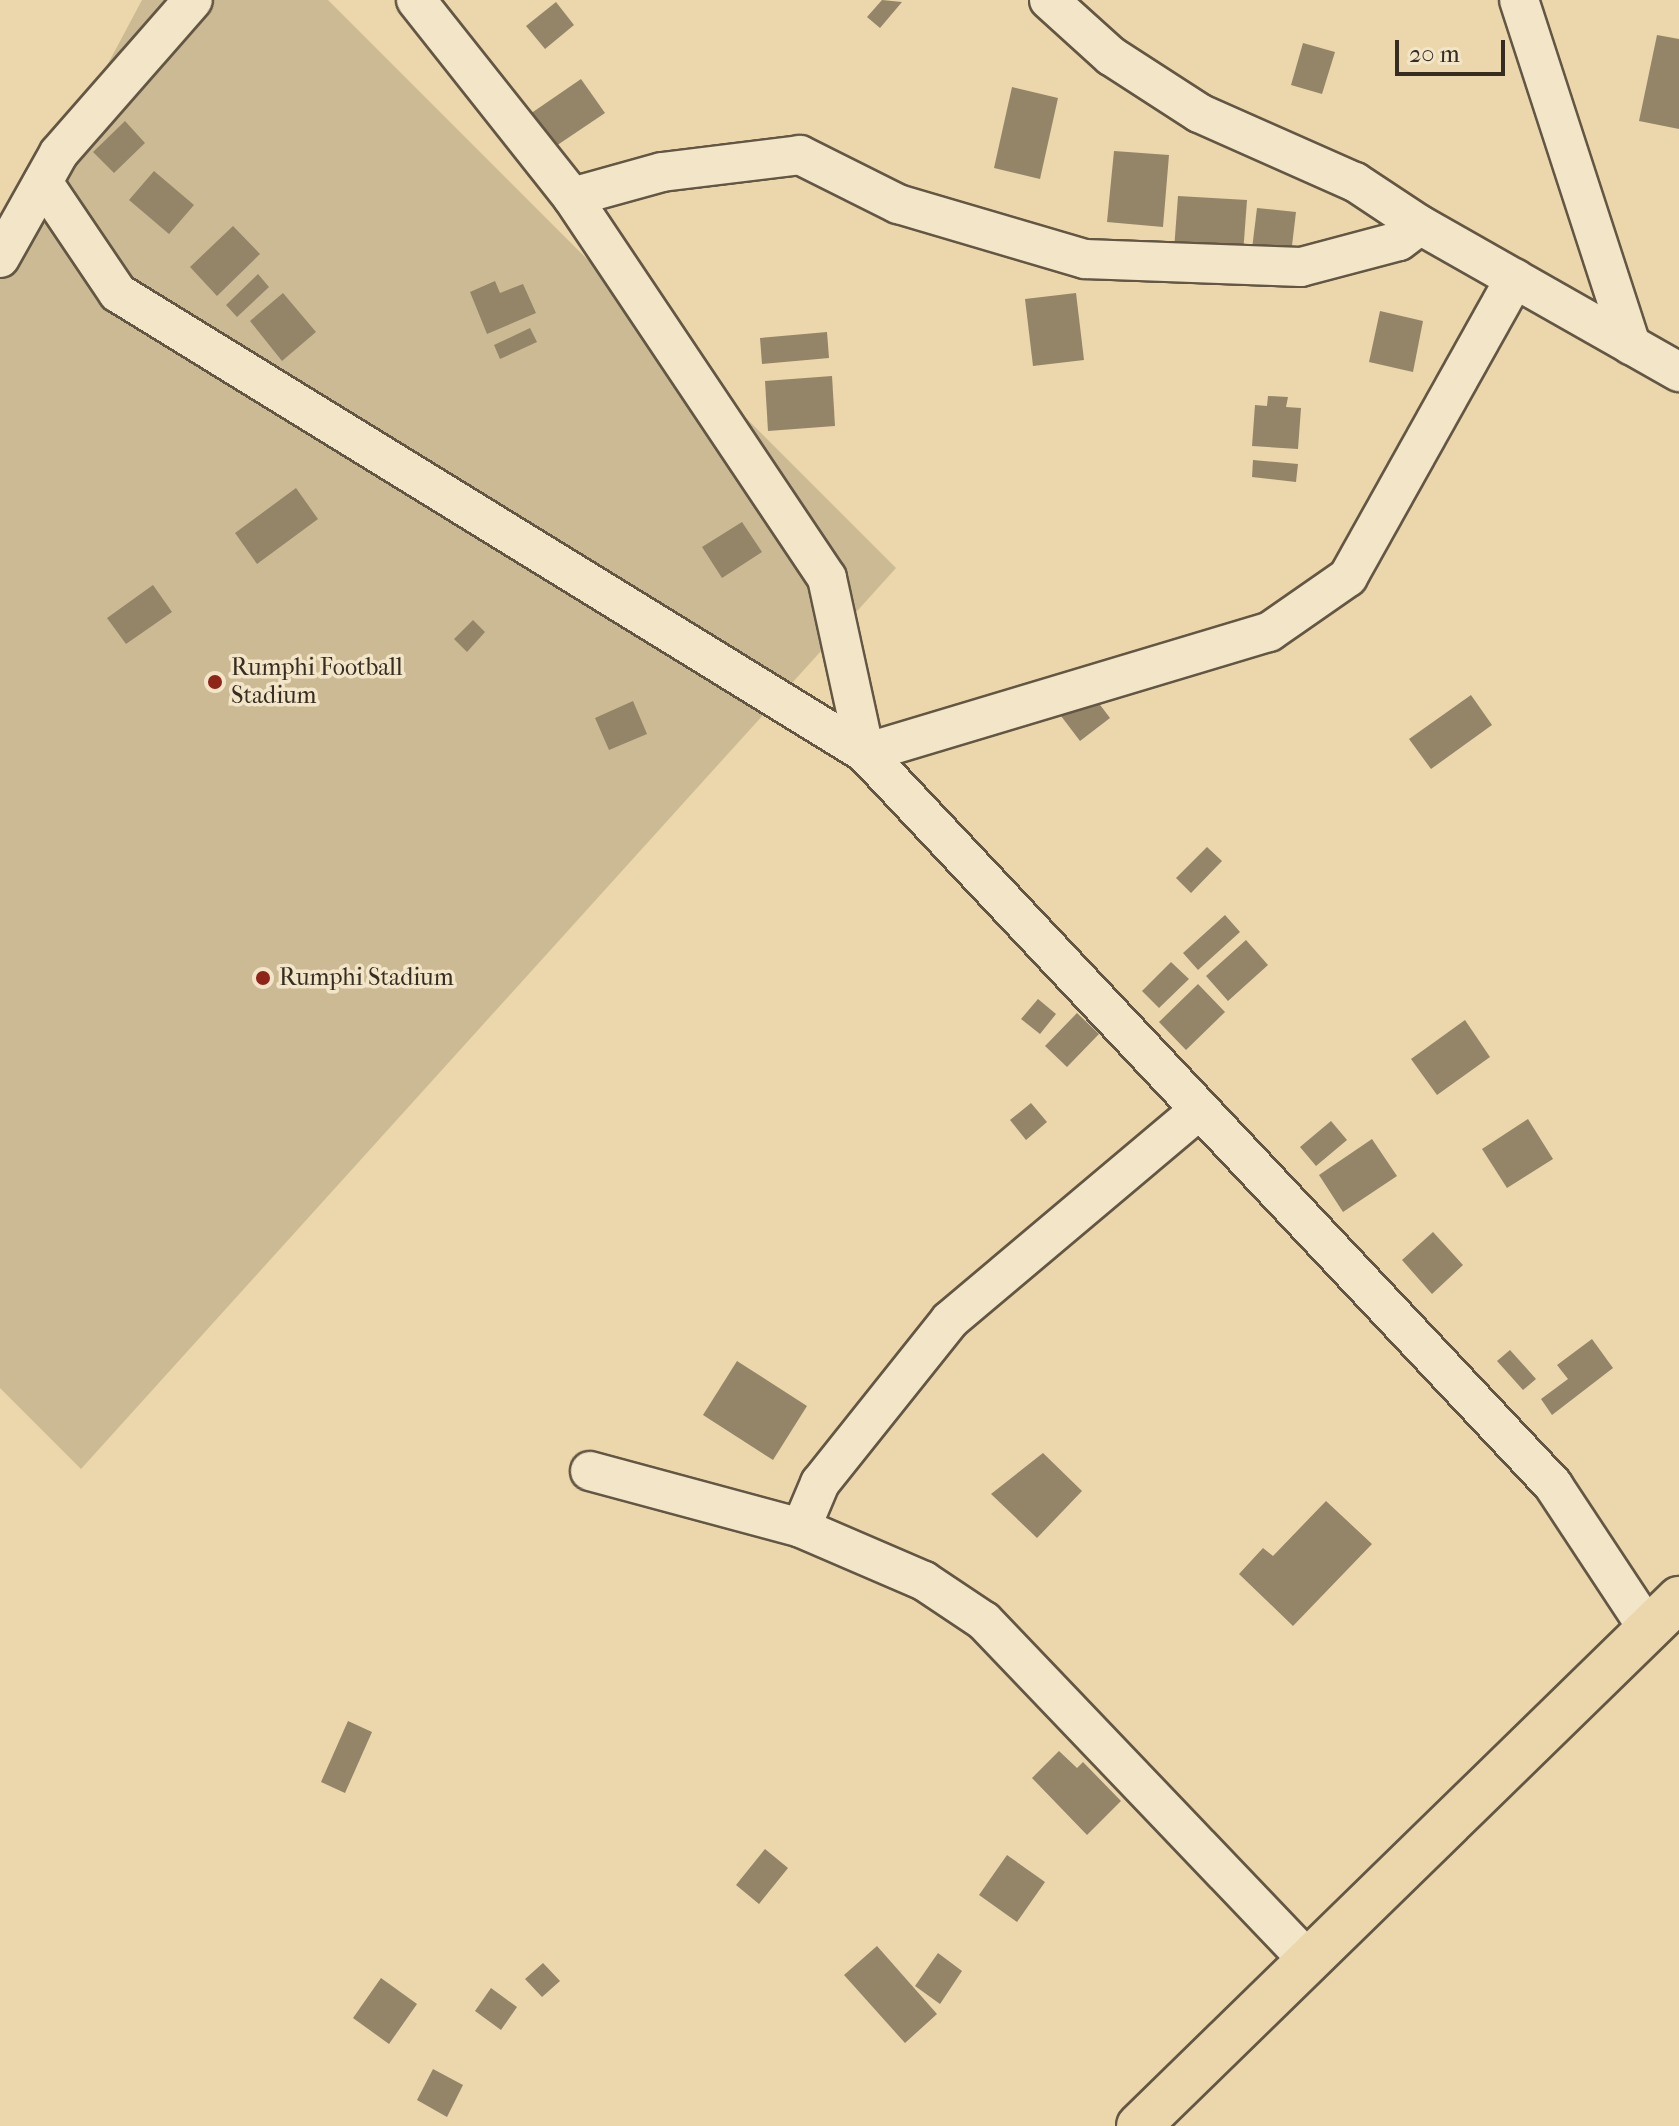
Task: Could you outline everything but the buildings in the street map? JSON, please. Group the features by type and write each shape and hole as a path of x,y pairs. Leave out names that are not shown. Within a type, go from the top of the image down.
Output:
{"main road":[{"path":"1139,2126 1679,1599"}],"street":[{"path":"0,258 59,153 193,0"},
{"path":"416,0 572,197 827,578 865,753"},
{"path":"1049,0 1111,56 1199,113 1355,182 1420,225 1679,372"},
{"path":"1519,0 1631,345"},
{"path":"572,197 662,172 800,155 898,204 1085,259 1301,267 1399,241 1420,225"},
{"path":"43,182 118,293 865,753 1198,1111 1553,1485 1648,1629"},
{"path":"865,753 1269,632 1348,577 1515,278"},
{"path":"801,1528 820,1483 950,1320 1198,1111"},
{"path":"590,1471 801,1528 924,1581 984,1621 1308,1960"}],"shaded area":[{"name":"Rumphi Stadium","path":"142,0 328,0 896,568 81,1469 0,1388 0,266"}],"place":[{"name":"Rumphi Football Stadium","path":"215,682"},
{"name":"Rumphi Stadium","path":"263,978"}]}
